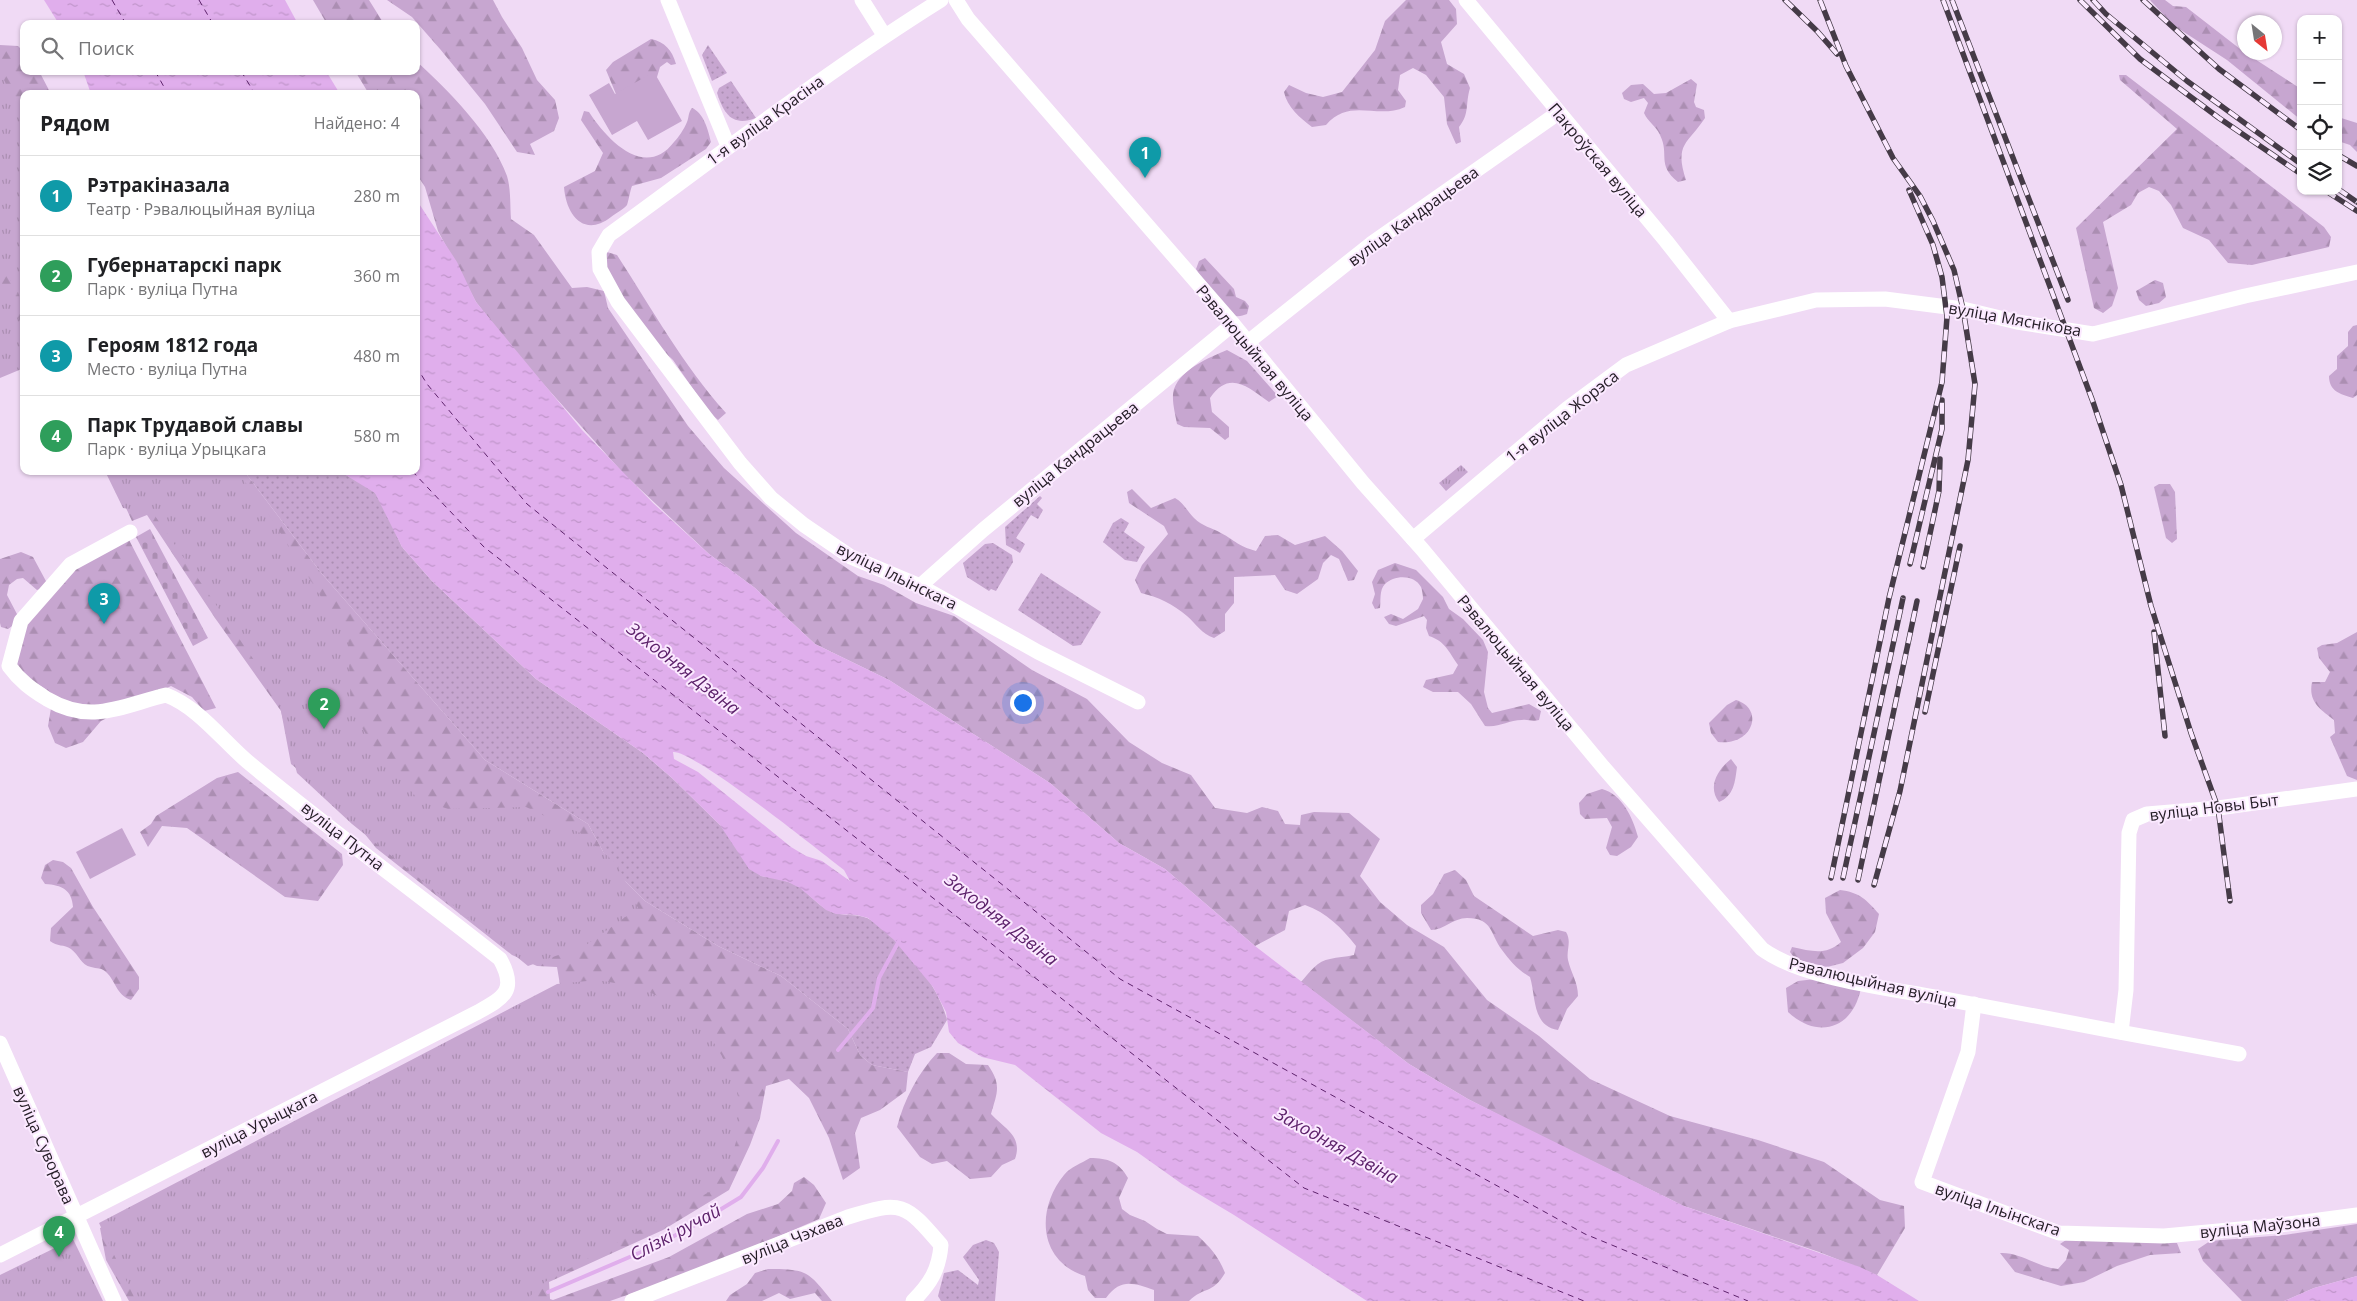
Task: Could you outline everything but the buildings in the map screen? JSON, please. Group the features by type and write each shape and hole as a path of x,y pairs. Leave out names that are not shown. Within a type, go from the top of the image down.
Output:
{"street":[{"path":"668,0 728,146"},
{"path":"862,0 884,35"},
{"name":"1-я вуліца Красіна","path":"599,252 609,235 728,146 884,35 941,0"},
{"name":"Рэвалюцыйная вуліца","path":"956,0 968,19 1248,342 1363,483 1413,539 1603,767 1762,949 1795,968 2239,1054"},
{"name":"Пакроўская вуліца","path":"1466,0 1558,113 1670,245 1729,321"},
{"name":"вуліца Кандрацьева","path":"1248,342 1371,244 1558,113"},
{"name":"вуліца Ільінскага","path":"599,252 600,269 618,302 734,456 771,498 804,525 851,557 920,586 1038,652 1138,702"},
{"name":"вуліца Мяснікова","path":"1729,321 1816,300 1885,299 1963,309 2017,322 2093,334 2245,296 2357,272"},
{"name":"1-я вуліца Жорэса","path":"1413,539 1568,408 1626,365 1729,321"},
{"name":"вуліца Кандрацьева","path":"920,586 983,530 1232,324"},
{"path":"5,668 21,621 71,564 130,532"},
{"name":"вуліца Путна","path":"5,668 22,683 64,709 95,713 127,707 166,695 174,698 194,713 248,762 500,959 508,974 508,983"},
{"name":"вуліца Новы Быт","path":"2121,1032 2126,990 2129,833 2133,820 2146,814 2218,808 2357,789"},
{"name":"вуліца Урыцкага","path":"0,1255 492,1004 499,1000 508,989 508,983"},
{"name":"вуліца Ільінскага","path":"1974,1004 1968,1052 1922,1182 2058,1232 2164,1236"},
{"name":"вуліца Суворава","path":"0,1043 114,1301"},
{"name":"вуліца Чэхава","path":"632,1301 848,1217 880,1207 903,1208 917,1217 941,1245 940,1264 927,1287 913,1301"},
{"name":"вуліца Маўзона","path":"2164,1236 2273,1226 2357,1215"}],"green space":[{"path":"313,0 369,0 382,20 325,20"},
{"path":"387,0 493,0 522,48 537,80 555,100 559,118 554,131 530,144 535,155 517,152 485,104 420,26 420,20 415,20"},
{"path":"1406,0 1449,0 1456,9 1457,24 1441,42 1447,64 1464,74 1470,88 1465,117 1459,127 1461,142 1456,144 1447,124 1444,97 1426,75 1413,68 1400,75 1398,90 1406,101 1405,107 1384,111 1354,110 1335,117 1326,125 1312,127 1303,120 1288,103 1284,92 1289,85 1306,93 1323,97 1342,92 1375,50 1385,21"},
{"path":"2150,0 2165,0 2173,6 2186,7 2237,47 2237,60 2256,60 2297,86 2297,117 2227,60 2173,25"},
{"path":"651,39 667,47 676,64 671,65 667,62 660,67 654,87 618,99 606,70 613,62"},
{"path":"0,45 18,46 20,48 20,75 41,75 49,90 20,90 20,364 0,372"},
{"path":"708,45 727,73 712,81 702,55"},
{"path":"420,65 442,85 480,129 500,160 508,181 511,219 534,235 572,288 587,287 604,291 608,308 688,426 724,468 796,533 858,576 884,585 916,603 954,616 1032,670 1087,699 1129,742 1162,763 1191,775 1215,808 1247,813 1262,807 1278,811 1285,824 1300,825 1301,815 1314,812 1349,813 1380,839 1360,876 1380,902 1407,925 1444,947 1487,1000 1539,1036 1590,1079 1670,1116 1758,1140 1824,1162 1880,1200 1904,1206 1905,1228 1877,1275 1819,1252 1684,1206 1524,1128 1468,1099 1409,1064 1301,982 1314,967 1322,962 1333,958 1354,955 1356,946 1327,916 1305,905 1289,911 1285,930 1255,946 1165,869 1119,843 1050,783 889,680 815,644 755,588 709,554 623,473 521,359 476,302 438,231 425,187 420,179 420,90 367,90 357,75 420,75"},
{"path":"654,72 682,121 648,140 637,121 612,135 589,95 609,83 615,94"},
{"path":"0,73 20,108 20,299 0,259"},
{"path":"2119,75 2126,75 2324,227 2331,237 2329,247 2252,265 2228,263 2209,240 2183,228 2171,205 2159,191 2149,187 2138,193 2131,205 2103,222 2118,288 2112,306 2103,313 2094,308 2076,228 2177,129 2120,80"},
{"path":"1691,79 1697,84 1694,102 1696,107 1704,110 1705,118 1688,139 1682,151 1686,180 1678,182 1667,170 1663,142 1660,135 1644,113 1648,103 1644,98 1631,102 1624,99 1622,93 1631,85 1643,84 1654,94 1666,93"},
{"path":"731,81 756,118 741,121 735,120 726,113 717,93 719,88"},
{"path":"692,108 700,114 707,127 711,142 706,149 661,178 632,186 627,205 601,223 585,224 578,220 568,206 564,187 595,171 603,153 581,120 584,111 589,112 606,134 627,152 639,157 651,157 663,153 676,140 686,125"},
{"path":"2342,118 2357,123 2357,152 2350,145 2342,142"},
{"path":"607,252 617,255 682,356 710,395 726,413 718,420 709,412 673,360 654,342 621,299 604,267"},
{"path":"1205,258 1234,289 1236,297 1245,301 1249,306 1247,314 1233,315 1221,305 1212,293 1196,269 1199,261"},
{"path":"2155,280 2163,283 2166,297 2159,303 2146,306 2139,300 2136,291"},
{"path":"0,283 20,321 20,370 0,378"},
{"path":"2357,325 2357,395 2353,398 2336,391 2329,381 2329,376 2337,369 2337,356 2348,346 2348,332 2353,326"},
{"path":"1227,350 1247,361 1278,396 1269,402 1246,386 1231,383 1217,389 1210,398 1212,412 1229,427 1229,437 1225,440 1210,428 1184,427 1177,424 1173,397 1174,389 1183,375 1204,360"},
{"path":"1461,465 1468,472 1446,491 1439,483"},
{"path":"107,475 240,475 265,509 348,639 351,710 374,747 417,798 448,809 526,807 580,833 617,864 638,908 586,945 528,966 352,824 297,773 276,692 153,513 123,508"},
{"path":"111,475 247,475 322,574 485,760 588,824 612,868 645,901 718,946 781,976 848,1029 860,1055 872,1065 908,1072 906,1091 880,1110 861,1118 855,1133 860,1168 843,1180 829,1138 809,1098 789,1079 766,1086 760,1118 729,1190 663,1230 549,1282 550,1299 553,1300 669,1257 747,1214 778,1204 792,1191 794,1183 804,1177 814,1185 826,1203 819,1219 705,1268 610,1301 129,1301 106,1260 100,1228 353,1098 560,985 557,967 537,966 512,955 376,848 340,803 291,764 281,711 215,618 147,515 132,521"},
{"path":"247,475 346,475 372,489 381,500 402,547 432,581 536,679 643,753 672,778 720,825 761,876 792,883 828,910 838,914 869,919 893,937 917,963 943,1007 947,1020 931,1047 915,1054 908,1072 872,1065 860,1055 848,1029 781,976 718,946 645,901 612,868 588,824 485,760 322,574"},
{"path":"2159,484 2170,484 2175,492 2177,539 2172,543 2166,538 2154,487"},
{"path":"1132,489 1151,508 1175,498 1201,523 1256,551 1265,536 1278,535 1295,545 1325,536 1342,551 1358,571 1354,580 1348,581 1339,559 1331,555 1323,563 1318,579 1297,594 1285,590 1275,575 1234,577 1234,603 1225,614 1225,631 1214,638 1176,608 1159,599 1141,593 1135,580 1142,565 1168,534 1164,526 1129,503 1127,492"},
{"path":"1040,496 1042,498 1037,504 1043,510 1038,519 1031,515 1016,538 1025,544 1020,553 1006,545 1005,527"},
{"path":"1121,518 1129,523 1124,532 1145,547 1137,562 1125,560 1103,542 1113,523"},
{"path":"150,529 208,638 193,646 136,537"},
{"path":"128,538 216,708 204,711 192,697 171,686 101,721 83,742 66,748 55,743 48,726 53,696 44,688 15,672 24,623 78,562"},
{"path":"993,543 1012,555 1013,562 996,591 991,589 989,591 967,577 963,563 985,544"},
{"path":"21,552 33,557 47,583 43,588 37,590 23,578 17,579 9,585 7,595 18,616 15,624 8,629 1,627 0,623 0,559"},
{"path":"1395,563 1416,570 1443,597 1449,609 1463,619 1483,640 1488,652 1484,692 1488,708 1492,713 1529,704 1541,711 1539,720 1517,720 1495,726 1485,726 1471,704 1458,692 1433,692 1423,687 1426,680 1453,674 1458,665 1443,644 1429,636 1426,628 1427,620 1424,616 1396,626 1389,624 1384,617 1391,614 1403,619 1418,609 1423,599 1423,594 1421,587 1414,580 1404,577 1389,581 1382,589 1380,608 1375,609 1372,603 1375,594 1372,582 1378,570"},
{"path":"1041,573 1101,612 1081,645 1073,646 1018,610"},
{"path":"2357,632 2357,780 2347,776 2330,737 2335,733 2334,720 2316,704 2311,689 2312,682 2325,682 2330,672 2319,658 2317,648 2322,645 2337,643"},
{"path":"1736,700 1745,705 1750,711 1752,718 1751,726 1747,733 1740,738 1730,742 1718,742 1711,733 1709,723 1727,705"},
{"path":"1731,759 1737,767 1734,783 1728,796 1719,802 1714,790 1714,784 1718,773"},
{"path":"238,772 342,854 343,865 318,901 285,897 187,828 162,826 148,847 140,832 151,824 156,816 217,778"},
{"path":"1602,789 1621,801 1630,815 1638,837 1631,847 1617,856 1610,855 1606,848 1612,827 1607,818 1585,819 1580,814 1579,803 1587,794"},
{"path":"122,828 136,855 90,879 76,852"},
{"path":"53,860 63,862 71,868 93,907 139,977 139,989 131,1000 122,995 104,970 88,966 71,949 50,941 51,928 73,907 71,896 65,890 61,887 45,884 41,878 45,865"},
{"path":"1455,870 1466,880 1474,896 1533,936 1558,930 1566,932 1569,939 1568,960 1577,986 1578,996 1567,1009 1558,1030 1544,1023 1539,1017 1530,977 1508,958 1486,924 1482,921 1467,918 1431,930 1421,913 1421,905 1433,894 1444,874"},
{"path":"1840,890 1862,898 1879,914 1875,932 1863,948 1843,963 1827,967 1795,959 1790,952 1792,947 1824,951 1841,942 1826,913 1825,898"},
{"path":"1824,978 1861,988 1857,1002 1850,1013 1833,1026 1822,1028 1799,1021 1788,1012 1786,988 1798,981"},
{"path":"597,980 639,987 678,1006 711,1038 737,1081 740,1128 731,1159 711,1191 545,1282 525,1301 136,1301 99,1223 557,984"},
{"path":"937,1053 949,1053 966,1064 988,1065 995,1078 997,1089 991,1114 1015,1139 1017,1151 1015,1159 1002,1165 991,1177 970,1179 947,1161 932,1164 920,1157 897,1127 912,1087"},
{"path":"1090,1158 1108,1160 1121,1168 1125,1173 1128,1178 1119,1198 1122,1209 1130,1215 1145,1221 1167,1234 1198,1236 1206,1244 1217,1257 1225,1273 1216,1285 1199,1293 1189,1301 1154,1301 1154,1290 1134,1284 1117,1287 1106,1298 1095,1298 1088,1290 1085,1276 1069,1269 1058,1259 1050,1246 1046,1233 1049,1203 1055,1188 1067,1172"},
{"path":"2357,1224 2357,1276 2314,1288 2284,1301 2242,1301 2203,1261 2198,1249 2210,1241 2284,1235"},
{"path":"2069,1238 2177,1243 2181,1253 2150,1255 2117,1266 2084,1282 2061,1286 2015,1272 2000,1253 2008,1253 2043,1266 2058,1269 2066,1260 2069,1250 2060,1244"},
{"path":"73,1239 103,1301 0,1301 0,1275"},
{"path":"986,1240 994,1243 999,1252 995,1301 941,1301 938,1296 944,1273 958,1270 978,1285 979,1280 963,1257 973,1245"},
{"path":"768,1269 799,1271 806,1274 817,1283 832,1301 822,1301 815,1293 790,1299 779,1293 762,1301 726,1301 730,1295 747,1284 755,1273"}],"water":[{"path":"44,0 285,0 296,20 56,20"},
{"path":"84,75 328,75 338,90 90,90"},
{"name":"Заходняя Дзвіна","path":"420,205 457,262 476,302 582,430 653,503 709,554 755,588 815,644 889,680 1050,783 1119,843 1165,869 1255,946 1409,1064 1468,1099 1684,1206 1860,1267 1877,1275 1919,1301 1367,1301 1234,1215 1182,1184 1137,1152 1101,1133 1015,1065 982,1057 958,1043 949,1032 946,1012 933,987 894,940 868,918 857,915 836,914 826,910 800,888 788,882 761,876 749,869 720,825 672,778 643,753 536,679 432,581 402,547 375,493 346,475 420,475","holes":["673,752 705,767 730,783 844,870 850,881 822,861 806,856 791,847 698,772 674,759"]},
{"path":"2357,1276 2357,1301 2284,1301 2314,1288"}],"waterway":[{"name":"Слізкі ручай","path":"838,1050 873,1008 879,978 900,939"},
{"name":"Слізкі ручай","path":"548,1292 653,1247 695,1225 741,1197 763,1168 778,1141"}],"ferry route":[{"path":"112,0 124,20"},
{"path":"199,0 211,20"},
{"path":"157,75 166,90"},
{"path":"243,75 253,90"},
{"path":"420,373 427,384 527,504 1120,979 1585,1234 1748,1301"},
{"path":"416,475 484,547 1304,1188 1584,1301"}],"railway":[{"path":"1785,0 1817,31 1837,54"},
{"path":"1820,0 1846,66 1893,158 1920,196 1954,270 1963,309 1975,384 1968,460 1900,791 1874,885"},
{"path":"1943,0 2093,402 2121,485 2151,606 2191,733 2218,808 2230,901"},
{"path":"1952,0 2068,300"},
{"path":"2080,0 2140,59 2219,118 2297,171"},
{"path":"2093,0 2106,14 2187,81 2297,161"},
{"path":"2143,0 2219,69 2297,127"},
{"path":"2342,157 2357,166"},
{"path":"1831,878 1889,598 1942,382 1947,317 1942,277 1933,245 1909,190"},
{"path":"2342,192 2357,202"},
{"path":"2332,195 2357,211"},
{"path":"1910,564 1942,429 1942,400"},
{"path":"1923,567 1939,491 1940,459"},
{"path":"1925,712 1960,546"},
{"path":"1843,878 1903,598"},
{"path":"1858,880 1917,601"},
{"path":"2154,632 2165,736"}],"place":[{"name":"Рэтракіназала","path":"1145,178"},
{"name":"Героям 1812 года","path":"104,624"},
{"name":"Губернатарскі парк","path":"324,729"},
{"name":"Парк Трудавой славы","path":"59,1257"}]}
